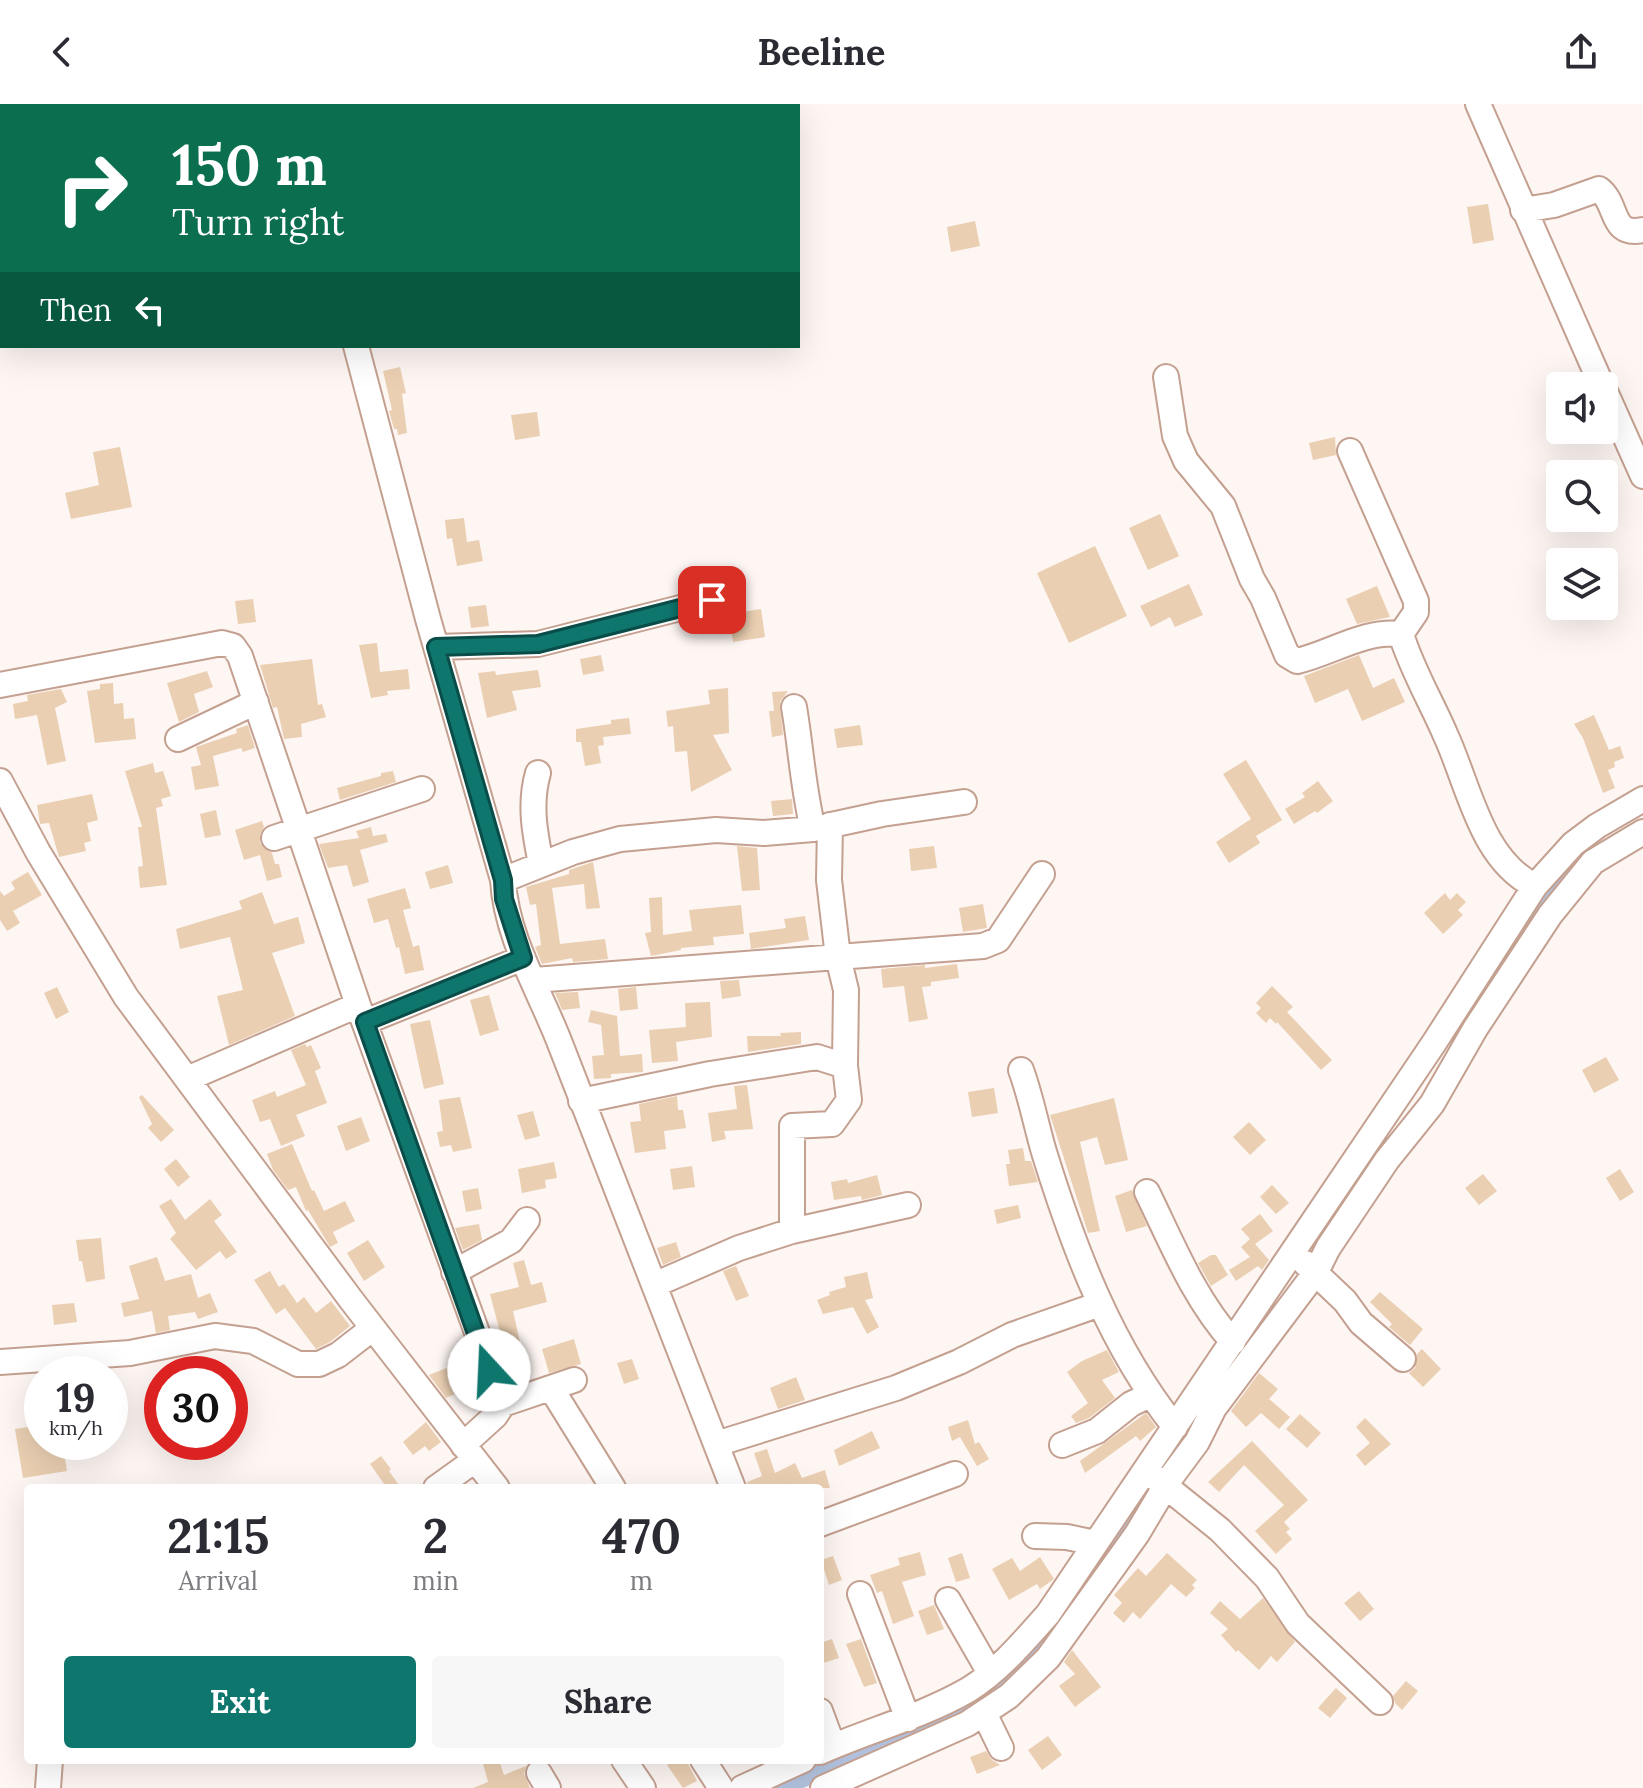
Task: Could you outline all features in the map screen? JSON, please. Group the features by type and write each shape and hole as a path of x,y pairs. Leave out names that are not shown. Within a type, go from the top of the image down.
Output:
{"street":[{"path":"1478,104 1596,372"},
{"path":"1523,210 1554,205 1599,189 1606,194 1624,230 1643,230"},
{"path":"357,348 436,647 503,880 513,963 534,980 731,1484"},
{"path":"1166,377 1175,436 1186,461 1223,506 1287,655 1297,661 1322,655 1353,640 1386,633 1401,634"},
{"path":"1618,421 1643,476"},
{"path":"1350,451 1416,601 1416,612 1401,634"},
{"path":"436,647 538,644 712,600"},
{"path":"1401,634 1411,667 1447,736 1491,843 1507,866 1522,880 1535,886"},
{"path":"0,685 222,643 233,646 240,656 361,1013 503,1404"},
{"path":"178,739 256,702"},
{"path":"792,1231 792,1126 832,1124 849,1100 845,1066 846,990 838,957 822,827 806,801 794,707"},
{"path":"538,773 534,787 533,828 541,864"},
{"path":"0,781 38,852 126,997 373,1328 494,1484"},
{"path":"274,838 422,789"},
{"path":"827,1749 908,1719 970,1688 1012,1655 1048,1614 1095,1543 1155,1477 1197,1442 1214,1408 1434,1043 1535,886 1573,844 1643,799"},
{"path":"503,880 573,852 620,839 716,830 764,833 822,827 964,802"},
{"path":"823,1788 967,1724 1009,1696 1048,1658 1137,1534 1175,1427 1233,1342 1304,1263 1328,1248 1387,1160 1432,1104 1475,1029 1550,915 1593,862 1643,832"},
{"path":"534,980 983,946 998,940 1042,874"},
{"path":"187,1079 361,1013 513,963"},
{"path":"581,1101 710,1074 817,1057 845,1066"},
{"path":"1021,1070 1044,1152 1100,1304 1150,1395 1175,1427"},
{"path":"1147,1192 1184,1270 1233,1342"},
{"path":"654,1285 739,1248 792,1231 908,1205"},
{"path":"454,1272 511,1241 527,1220"},
{"path":"1304,1263 1345,1301 1361,1323 1403,1359"},
{"path":"716,1444 896,1388 959,1362 1012,1335 1100,1304"},
{"path":"0,1362 130,1353 215,1336 253,1341 298,1364 319,1364 338,1355 373,1328"},
{"path":"440,1484 469,1452 503,1404 562,1384 611,1484"},
{"path":"1062,1445 1097,1431 1131,1404 1150,1395"},
{"path":"824,1523 955,1474"},
{"path":"1155,1477 1220,1530 1267,1578 1298,1624 1380,1702"},
{"path":"1035,1536 1067,1537 1095,1543"},
{"path":"860,1594 908,1719"},
{"path":"948,1600 990,1673"},
{"path":"984,1713 1001,1748"},
{"path":"48,1788 50,1764"},
{"path":"627,1764 643,1788"},
{"path":"706,1764 721,1788"},
{"path":"742,1788 794,1764"}],"building":[{"path":"1488,204 1494,240 1473,244 1467,207"},
{"path":"975,221 980,246 951,252 947,227"},
{"path":"400,367 406,393 402,394 407,433 398,435 389,411 392,410 383,371"},
{"path":"537,412 540,436 515,440 511,415"},
{"path":"1335,437 1336,455 1313,460 1309,443"},
{"path":"120,447 132,507 71,519 65,493 99,485 93,452"},
{"path":"1160,514 1179,556 1148,570 1129,528"},
{"path":"464,518 467,542 479,540 483,561 457,566 452,538 447,539 445,520"},
{"path":"1095,546 1127,616 1069,643 1037,573"},
{"path":"1189,584 1203,615 1175,627 1170,617 1151,627 1140,606"},
{"path":"1377,586 1390,617 1357,624 1346,599"},
{"path":"253,599 256,622 238,624 235,601"},
{"path":"486,605 489,626 471,628 468,607"},
{"path":"761,609 765,637 733,642 729,614"},
{"path":"377,643 380,672 408,669 410,689 387,691 388,695 371,698 359,645"},
{"path":"601,655 604,671 583,675 580,659"},
{"path":"1359,655 1373,688 1394,678 1405,702 1362,721 1348,689 1315,703 1304,676"},
{"path":"312,659 318,705 322,704 326,717 301,724 302,737 284,739 277,707 273,708 260,665"},
{"path":"538,670 541,687 512,691 517,710 487,718 478,673 495,671 496,675"},
{"path":"207,671 213,687 194,694 199,712 179,722 167,683"},
{"path":"113,683 114,704 123,703 124,719 134,718 136,739 95,743 87,691 100,689 100,684"},
{"path":"728,688 729,733 713,735 732,770 691,792 687,751 675,752 673,726 668,727 666,711 710,704 708,690"},
{"path":"61,689 67,702 55,708 66,761 47,765 37,715 15,719 13,704 28,701 27,695"},
{"path":"788,691 780,702 783,735 772,737 769,711 774,711 772,692"},
{"path":"1594,715 1609,750 1620,746 1624,758 1614,762 1615,767 1608,770 1615,788 1603,793 1583,738 1574,724"},
{"path":"629,718 631,734 603,737 604,745 598,746 601,763 585,766 581,742 576,742 576,729"},
{"path":"248,725 255,748 243,752 241,748 213,756 219,786 195,790 191,767 201,765 196,747 237,733 236,729"},
{"path":"860,725 863,745 837,748 834,729"},
{"path":"1246,760 1282,820 1256,836 1260,843 1229,863 1216,842 1251,819 1223,774"},
{"path":"153,763 155,773 163,771 171,796 161,799 163,806 156,808 167,885 140,888 138,867 143,866 138,827 142,827 125,771"},
{"path":"393,771 396,782 340,800 337,788"},
{"path":"1318,781 1333,801 1294,824 1285,809 1305,797 1302,793"},
{"path":"92,794 98,820 87,823 91,841 84,843 86,851 59,857 49,823 40,824 37,805"},
{"path":"792,799 793,814 773,816 771,801"},
{"path":"216,810 221,835 205,838 200,814"},
{"path":"262,821 264,827 260,843 272,853 282,877 267,881 260,855 244,860 235,830"},
{"path":"371,827 373,836 386,834 388,842 360,850 369,882 353,887 347,865 328,868 319,844 359,838 356,831"},
{"path":"737,846 757,848 760,890 742,891"},
{"path":"934,846 937,868 911,871 909,849"},
{"path":"593,862 600,908 586,909 584,884 552,888 560,944 605,939 608,959 573,962 572,958 542,964 535,947 541,945 536,904 530,905 526,887 569,874 569,870"},
{"path":"448,865 453,883 430,889 425,872"},
{"path":"28,872 42,895 13,911 20,923 7,931 0,920 0,891 4,896 15,889 11,882"},
{"path":"405,888 411,908 403,910 413,947 419,945 424,970 405,974 388,919 374,923 367,899"},
{"path":"262,892 274,924 298,917 305,943 272,953 295,1016 229,1045 217,996 243,990 230,937 180,949 176,929 242,909 239,901"},
{"path":"1445,893 1450,900 1457,893 1466,902 1458,910 1463,915 1443,934 1424,913"},
{"path":"662,897 663,935 692,931 689,910 741,905 744,934 713,937 714,945 681,948 651,956 645,933 651,932 649,898"},
{"path":"983,904 987,928 963,932 959,908"},
{"path":"805,916 809,940 751,949 749,933 786,928 784,919"},
{"path":"957,964 959,978 931,982 931,986 922,987 928,1019 909,1022 904,986 883,988 881,969"},
{"path":"739,980 741,996 722,999 720,981"},
{"path":"1272,986 1293,1007 1287,1012 1332,1060 1321,1070 1277,1022 1270,1018 1266,1023 1256,1013 1261,1008 1256,1003"},
{"path":"57,987 69,1012 56,1019 44,993"},
{"path":"636,987 638,1009 620,1011 618,989"},
{"path":"578,992 580,1008 562,1010 555,993"},
{"path":"489,995 499,1030 480,1036 470,1000"},
{"path":"710,1002 712,1037 676,1042 678,1061 652,1063 649,1030 686,1027 685,1003"},
{"path":"591,1010 617,1016 620,1056 642,1054 643,1072 611,1074 611,1078 594,1079 592,1056 604,1055 601,1025 588,1022"},
{"path":"430,1020 444,1084 424,1089 410,1024"},
{"path":"801,1032 801,1044 748,1052 747,1036 781,1036 780,1033"},
{"path":"305,1044 307,1047 311,1045 321,1068 315,1071 327,1103 296,1115 305,1136 281,1146 270,1119 260,1122 252,1100 275,1091 277,1097 306,1085 291,1050"},
{"path":"1606,1057 1619,1080 1594,1093 1582,1070"},
{"path":"747,1085 753,1129 724,1131 726,1139 712,1142 708,1113 737,1109 734,1086"},
{"path":"994,1088 998,1113 972,1117 968,1092"},
{"path":"142,1095 174,1130 161,1142 148,1128 152,1124 139,1097"},
{"path":"677,1096 678,1110 683,1110 686,1128 664,1131 666,1149 635,1153 630,1122 641,1121 639,1104"},
{"path":"460,1097 472,1148 453,1152 451,1145 440,1147 437,1132 443,1131 439,1100"},
{"path":"1114,1098 1128,1160 1105,1165 1097,1137 1080,1142 1100,1231 1088,1233 1050,1115"},
{"path":"533,1111 540,1136 525,1140 517,1115"},
{"path":"361,1117 370,1141 346,1151 337,1126"},
{"path":"1249,1122 1266,1140 1250,1155 1233,1137"},
{"path":"292,1144 324,1211 345,1201 355,1221 333,1232 338,1243 330,1247 306,1211 296,1187 288,1190 273,1170 267,1154"},
{"path":"1023,1148 1025,1161 1031,1161 1038,1182 1009,1186 1008,1150"},
{"path":"176,1159 190,1177 178,1187 164,1169"},
{"path":"554,1162 557,1178 545,1180 546,1188 522,1193 518,1169"},
{"path":"692,1166 695,1187 673,1190 670,1169"},
{"path":"1620,1169 1634,1192 1620,1201 1606,1178"},
{"path":"1483,1174 1497,1191 1479,1205 1465,1188"},
{"path":"877,1175 882,1195 862,1200 861,1196 834,1200 831,1182 847,1179 848,1183"},
{"path":"1272,1185 1289,1203 1276,1214 1260,1197"},
{"path":"478,1188 482,1209 466,1212 462,1191"},
{"path":"1132,1190 1147,1226 1126,1232 1115,1196"},
{"path":"171,1199 185,1220 210,1199 222,1215 214,1221 237,1252 226,1259 220,1251 196,1270 170,1239 176,1233 159,1206"},
{"path":"1018,1205 1021,1218 997,1224 994,1210"},
{"path":"1260,1214 1273,1231 1255,1244 1269,1260 1262,1270 1258,1266 1236,1281 1229,1270 1250,1257 1241,1247 1250,1239 1241,1229"},
{"path":"479,1224 482,1240 463,1250 455,1228"},
{"path":"101,1238 105,1279 86,1282 76,1240"},
{"path":"368,1240 385,1267 364,1281 347,1253"},
{"path":"676,1242 681,1257 663,1265 657,1248"},
{"path":"1216,1255 1228,1275 1211,1286 1198,1263"},
{"path":"157,1257 165,1281 191,1274 198,1298 210,1293 218,1312 198,1319 195,1312 168,1316 170,1330 156,1333 152,1311 124,1317 121,1303 139,1299 129,1266"},
{"path":"524,1260 531,1285 542,1282 547,1302 513,1311 523,1356 511,1358 510,1354 502,1356 495,1337 501,1336 490,1294 519,1287 513,1263"},
{"path":"736,1266 749,1296 736,1301 723,1271"},
{"path":"270,1271 279,1287 284,1284 297,1303 304,1297 316,1313 331,1301 350,1326 316,1349 285,1308 276,1314 254,1280"},
{"path":"867,1272 873,1298 865,1300 879,1327 867,1334 853,1307 823,1314 817,1300 846,1287 844,1277"},
{"path":"1380,1292 1423,1329 1410,1345 1389,1327 1392,1324 1370,1302"},
{"path":"74,1303 77,1322 54,1325 52,1305"},
{"path":"574,1339 581,1364 549,1373 542,1349"},
{"path":"1422,1349 1441,1369 1423,1387 1409,1373 1415,1368 1417,1354"},
{"path":"1107,1350 1119,1372 1102,1380 1115,1398 1089,1418 1076,1423 1071,1416 1088,1403 1067,1372 1082,1361"},
{"path":"632,1359 639,1379 624,1384 617,1363"},
{"path":"449,1367 460,1392 446,1398 429,1375"},
{"path":"1259,1373 1278,1389 1269,1399 1290,1417 1279,1429 1261,1413 1246,1427 1231,1411"},
{"path":"796,1377 805,1400 778,1409 770,1388"},
{"path":"1146,1413 1156,1427 1140,1441 1136,1436 1085,1473 1080,1461"},
{"path":"1300,1414 1321,1433 1307,1448 1286,1429"},
{"path":"1365,1418 1391,1444 1365,1466 1356,1455 1370,1443 1356,1427"},
{"path":"968,1420 975,1444 979,1442 989,1459 977,1466 960,1437 952,1441 948,1427"},
{"path":"426,1422 441,1442 429,1451 425,1446 413,1455 403,1442"},
{"path":"24,1428 24,1460 65,1460 67,1471 23,1478 15,1429"},
{"path":"872,1431 880,1448 839,1466 834,1450"},
{"path":"1252,1441 1308,1500 1284,1522 1290,1529 1286,1532 1292,1539 1276,1554 1255,1531 1284,1505 1244,1465 1219,1492 1208,1482"},
{"path":"767,1449 775,1473 795,1463 802,1478 825,1470 830,1488 824,1488 824,1484 747,1484 762,1476 754,1453"},
{"path":"381,1456 398,1484 384,1484 370,1464"},
{"path":"920,1552 926,1575 902,1582 914,1616 893,1624 882,1591 877,1593 870,1575 900,1565 898,1558"},
{"path":"962,1553 970,1578 956,1582 948,1558"},
{"path":"1167,1553 1197,1580 1192,1585 1195,1588 1186,1597 1171,1584 1140,1619 1133,1612 1124,1623 1113,1613 1122,1603 1114,1595 1138,1568 1146,1576"},
{"path":"833,1556 842,1580 829,1585 824,1559"},
{"path":"1040,1557 1054,1579 1040,1589 1037,1584 1009,1600 992,1569 1012,1558 1020,1571"},
{"path":"1359,1591 1374,1609 1360,1621 1344,1603"},
{"path":"1263,1598 1295,1642 1277,1662 1271,1656 1259,1670 1221,1635 1228,1629 1210,1613 1220,1601 1240,1619"},
{"path":"934,1605 944,1629 927,1635 918,1611"},
{"path":"832,1639 839,1658 824,1663 824,1642"},
{"path":"861,1639 877,1683 864,1687 846,1644"},
{"path":"1072,1650 1101,1687 1075,1707 1059,1686 1075,1674 1064,1662"},
{"path":"1406,1681 1418,1691 1402,1710 1393,1696"},
{"path":"1336,1688 1347,1698 1330,1718 1318,1708"},
{"path":"1048,1736 1062,1755 1042,1770 1028,1750"},
{"path":"986,1751 1000,1765 977,1774 970,1757"},
{"path":"483,1764 500,1764 504,1775 526,1766 524,1774 530,1788 473,1788 488,1782"},
{"path":"688,1764 697,1781 683,1788 667,1765"}],"waterway":[{"path":"1514,937 1562,875 1589,855"},
{"path":"1098,1559 1147,1493 1203,1407"},
{"path":"783,1788 976,1705 1014,1673 1039,1639"}],"route":[{"path":"489,1370 365,1022 523,958 504,899 503,880 436,647 538,644 712,600"}]}
